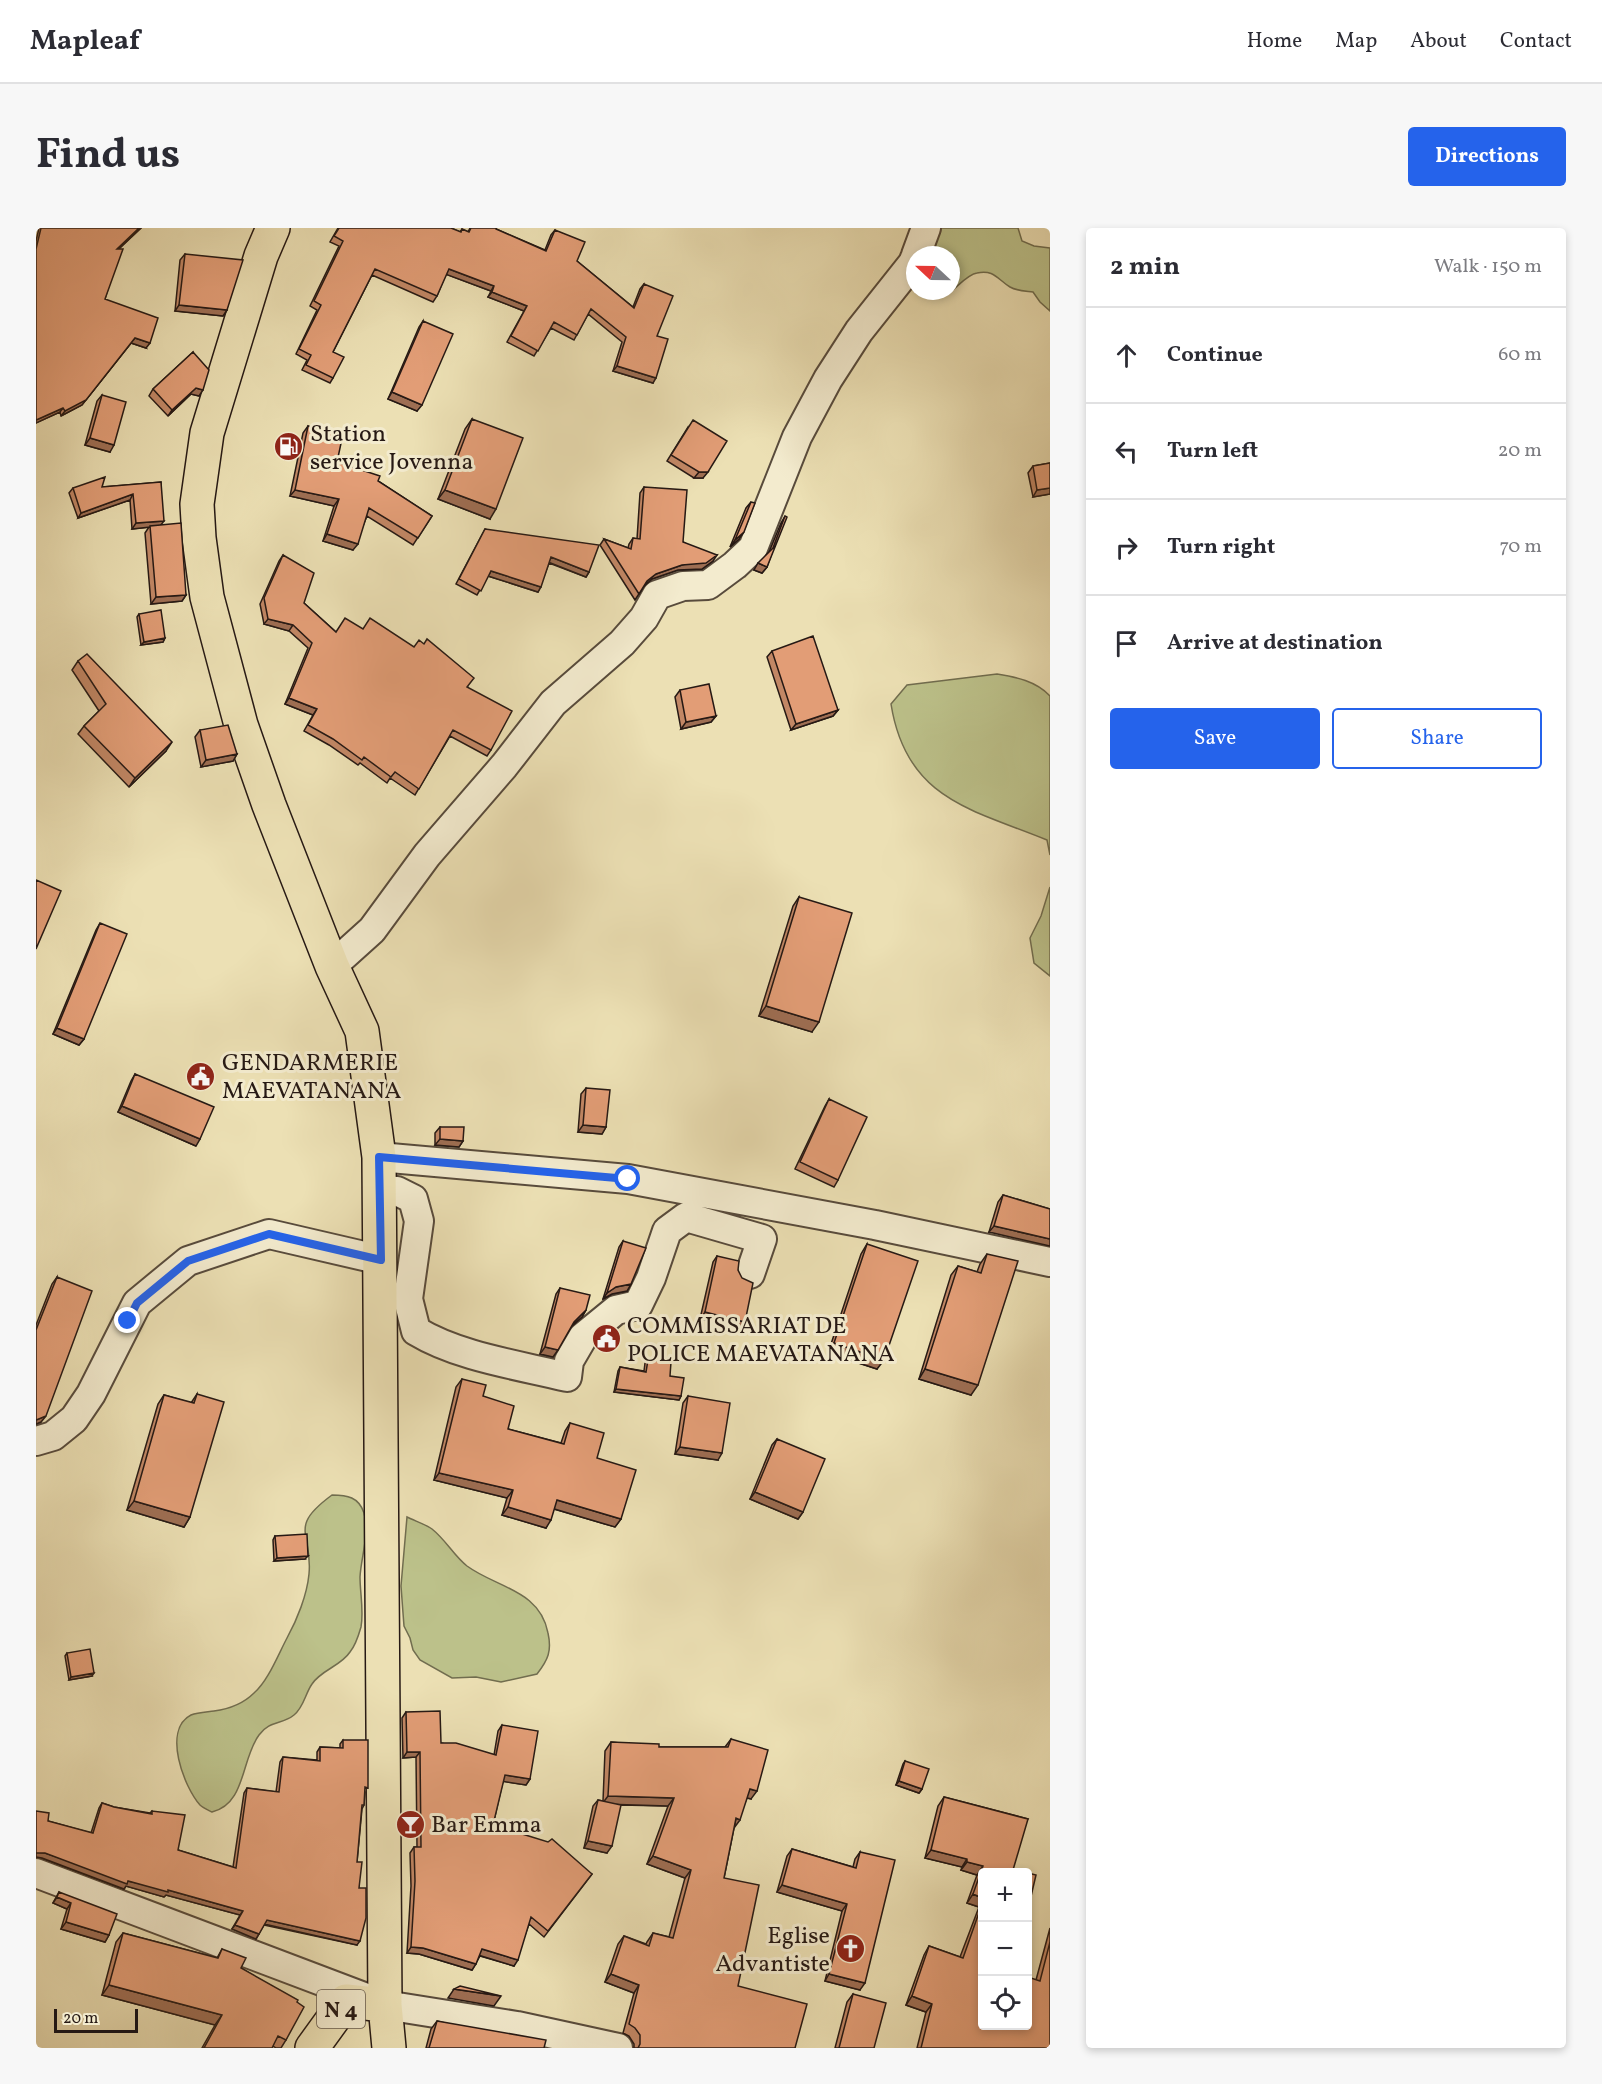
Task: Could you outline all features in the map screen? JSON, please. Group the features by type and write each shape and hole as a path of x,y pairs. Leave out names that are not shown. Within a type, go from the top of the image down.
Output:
{"main road":[{"name":"N 4","path":"273,228 261,256 207,433 198,504 199,538 207,597 241,725 268,805 332,966 362,1031 379,1157 385,2006 389,2048"},
{"name":"N 4","path":"312,2048 346,2001 385,2006"}],"street":[{"path":"920,246 926,228"},
{"path":"332,966 372,930 427,855 504,766 553,703 622,643 644,618 657,595 683,586 708,585 753,548 797,437 828,380 859,331 906,272"},
{"path":"379,1157 628,1179 875,1224 1050,1262"},
{"path":"378,1190 397,1191 413,1199 419,1221 408,1299 416,1331 434,1342 491,1359 567,1377 569,1361 583,1337 616,1310 638,1305 651,1278 667,1231 686,1217 762,1239 750,1274"},
{"path":"36,1441 53,1436 74,1419 91,1394 137,1303 188,1261 269,1234 381,1260"},
{"path":"36,1873 385,2006 517,2026 618,2048"}],"green space":[{"path":"917,228 1018,228 1022,241 1034,246 1050,248 1050,311 1033,292 1013,288 988,273 974,274 960,284 960,246 920,246"},
{"path":"997,674 1032,683 1050,696 1050,855 1047,840 993,819 946,796 927,781 911,761 899,736 891,704 907,685"},
{"path":"1050,887 1050,976 1034,963 1030,938 1041,916"},
{"path":"332,1495 347,1496 356,1500 362,1508 366,1521 360,1577 362,1621 354,1647 346,1657 316,1679 297,1712 290,1718 263,1730 253,1745 242,1780 231,1800 212,1812 200,1805 182,1773 177,1745 182,1722 191,1715 236,1705 250,1697 264,1682 294,1623 306,1590 309,1560 306,1523 318,1506"},
{"path":"407,1517 432,1529 467,1566 516,1592 536,1607 543,1619 550,1645 546,1660 537,1674 501,1682 476,1677 452,1678 420,1660 413,1650 404,1626 401,1586"}],"building":[{"path":"41,228 139,228 117,249 123,249 105,299 158,318 150,343 135,338 86,400 65,411 63,408 36,420 36,249"},
{"path":"339,228 451,228 469,232 471,228 496,228 546,251 555,230 585,242 577,261 634,308 644,284 673,296 657,336 668,339 656,378 617,366 626,337 591,309 577,335 554,322 538,351 511,336 527,306 492,292 494,286 449,269 437,296 375,269 333,352 344,357 333,378 306,365 311,355 299,349 321,305 314,301 343,241 334,236"},
{"path":"185,254 243,260 227,310 179,305"},
{"path":"423,321 453,334 422,405 392,392"},
{"path":"193,352 209,370 203,390 196,388 172,410 153,389"},
{"path":"102,395 126,402 114,445 90,438"},
{"path":"472,419 523,438 496,509 445,490"},
{"path":"693,420 727,441 708,472 699,472 671,455"},
{"path":"308,426 343,434 337,462 380,476 378,481 432,516 418,538 369,508 358,544 327,534 339,499 295,490"},
{"path":"1050,463 1050,488 1037,490 1033,466"},
{"path":"105,477 102,487 161,482 164,521 136,523 133,494 81,513 73,488"},
{"path":"644,487 687,490 683,542 717,555 706,563 682,565 656,574 647,581 639,594 604,539 631,549 633,538 640,539"},
{"path":"751,502 755,503 744,532 735,540"},
{"path":"785,516 787,517 767,567 758,563 773,548"},
{"path":"181,523 186,595 156,597 150,526"},
{"path":"485,529 599,545 589,572 551,557 541,587 491,571 481,591 459,579"},
{"path":"283,555 314,573 304,603 336,632 345,618 363,629 370,618 414,647 419,640 424,644 427,639 474,678 467,687 512,711 491,750 453,730 419,789 395,772 391,777 364,757 362,760 333,739 308,725 317,709 289,698 312,643 293,625 268,619 264,598"},
{"path":"161,610 165,638 144,642 139,614"},
{"path":"813,636 838,710 796,724 772,651"},
{"path":"87,654 172,742 135,778 84,726 106,704 78,661"},
{"path":"709,684 716,716 686,722 680,690"},
{"path":"228,725 237,754 206,760 200,730"},
{"path":"36,880 61,891 36,949"},
{"path":"799,897 852,913 819,1022 766,1006"},
{"path":"100,923 127,934 84,1039 57,1028"},
{"path":"135,1074 214,1107 200,1139 122,1106"},
{"path":"586,1088 610,1090 606,1127 583,1125"},
{"path":"829,1099 867,1117 838,1180 800,1162"},
{"path":"440,1127 464,1127 463,1141 440,1139"},
{"path":"1003,1195 1050,1209 1050,1239 994,1226"},
{"path":"623,1241 646,1248 631,1284 616,1287 607,1293"},
{"path":"867,1244 918,1261 884,1360 834,1343"},
{"path":"987,1254 1018,1261 978,1385 925,1369 958,1266 981,1273"},
{"path":"717,1256 739,1261 738,1270 742,1278 753,1283 745,1322 705,1312"},
{"path":"57,1277 92,1291 46,1416 36,1420 36,1330"},
{"path":"560,1288 590,1295 586,1310 574,1322 558,1350 545,1347"},
{"path":"648,1360 671,1362 670,1376 684,1378 681,1396 616,1389 620,1367 646,1372"},
{"path":"462,1379 486,1385 483,1396 514,1406 508,1429 564,1444 570,1423 604,1433 597,1458 636,1470 621,1519 557,1500 551,1520 508,1507 513,1490 439,1473"},
{"path":"197,1394 224,1402 190,1517 134,1501 164,1395 194,1403"},
{"path":"688,1396 730,1403 722,1453 680,1447"},
{"path":"777,1439 825,1459 803,1512 755,1492"},
{"path":"307,1534 308,1556 277,1558 275,1536"},
{"path":"90,1649 94,1673 71,1677 67,1653"},
{"path":"440,1711 441,1743 456,1743 496,1755 502,1725 538,1731 530,1779 505,1775 493,1825 548,1842 552,1839 592,1874 548,1931 531,1917 518,1960 482,1949 476,1964 423,1948 411,1947 415,1881 414,1847 421,1847 420,1752 407,1752 406,1712"},
{"path":"731,1739 768,1750 757,1791 750,1789 740,1820 736,1818 724,1878 759,1885 738,1986 807,2004 795,2048 638,2048 640,2035 629,2024 639,1985 611,1974 624,1936 649,1946 653,1933 673,1938 691,1870 653,1856 674,1798 608,1796 611,1742 659,1744 659,1747 728,1747"},
{"path":"343,1740 368,1740 368,1788 365,1787 364,1805 362,1805 357,1862 362,1862 359,1888 366,1888 366,1918 360,1941 267,1920 259,1934 235,1925 243,1911 168,1890 168,1892 128,1881 127,1884 45,1853 36,1853 36,1811 49,1813 48,1821 93,1833 102,1803 152,1814 152,1811 185,1815 178,1850 236,1868 247,1788 279,1792 283,1757 320,1761 320,1747 343,1748"},
{"path":"905,1761 929,1769 922,1789 899,1781"},
{"path":"944,1797 1028,1819 1014,1868 982,1868 983,1866 967,1862 967,1859 931,1850"},
{"path":"598,1800 621,1805 612,1846 588,1841"},
{"path":"792,1849 856,1868 860,1852 895,1860 865,1983 829,1974 847,1904 782,1885"},
{"path":"1032,1874 1036,1875 1032,1892"},
{"path":"978,1880 978,1896 973,1894"},
{"path":"59,1892 117,1914 109,1935 66,1922 71,1903 57,1897"},
{"path":"978,1915 978,2030 1032,2030 1032,1978 1040,1981 1050,1942 1050,2048 921,2048 932,2004 912,1996 929,1946 963,1958"},
{"path":"123,1933 218,1958 222,1949 246,1958 241,1968 298,2000 297,2002 304,2007 286,2040 278,2036 272,2048 204,2048 222,2015 109,1985"},
{"path":"460,1986 501,1996 454,1989"},
{"path":"853,1994 886,2003 874,2048 839,2048"},
{"path":"437,2021 546,2040 544,2048 429,2048"}],"place":[{"name":"Station service Jovenna","path":"289,447"},
{"name":"GENDARMERIE MAEVATANANA","path":"201,1076"},
{"name":"COMMISSARIAT DE POLICE MAEVATANANA","path":"606,1339"},
{"name":"Bar Emma","path":"410,1824"},
{"name":"Eglise Advantiste","path":"851,1949"}],"route":[{"path":"128,1321 137,1303 188,1261 269,1234 381,1260 379,1157 628,1179"}]}
